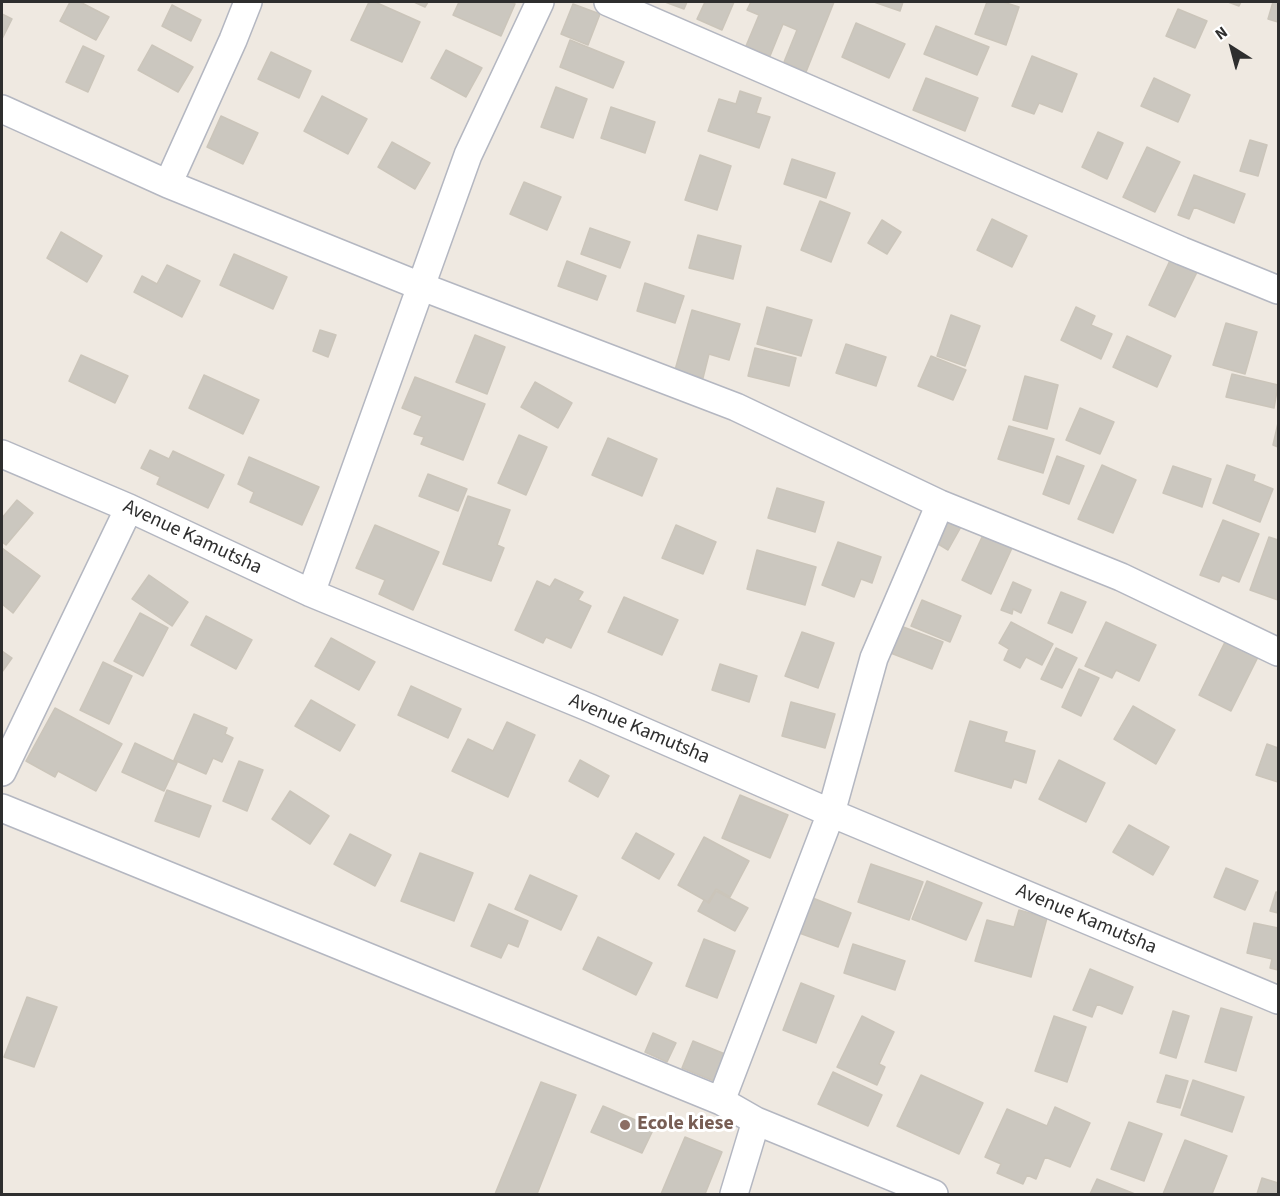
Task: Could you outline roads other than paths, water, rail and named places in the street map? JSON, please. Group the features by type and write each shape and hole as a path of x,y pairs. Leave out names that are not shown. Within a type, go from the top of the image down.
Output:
{"street":[{"path":"168,184 248,2"},
{"path":"311,593 468,155 540,2"},
{"path":"608,2 1182,251 1278,290"},
{"path":"2,109 168,184 420,286 736,407 940,504 1120,577 1278,652"},
{"name":"Avenue Kamutsha","path":"2,454 129,507 311,593 590,708 831,813 1278,1000"},
{"path":"722,1101 831,813 874,657 940,504"},
{"path":"2,772 129,507"},
{"path":"2,808 722,1101 756,1121 934,1194"},
{"path":"734,1194 756,1121"}],"place":[{"name":"Ecole kiese","path":"625,1125"}]}
